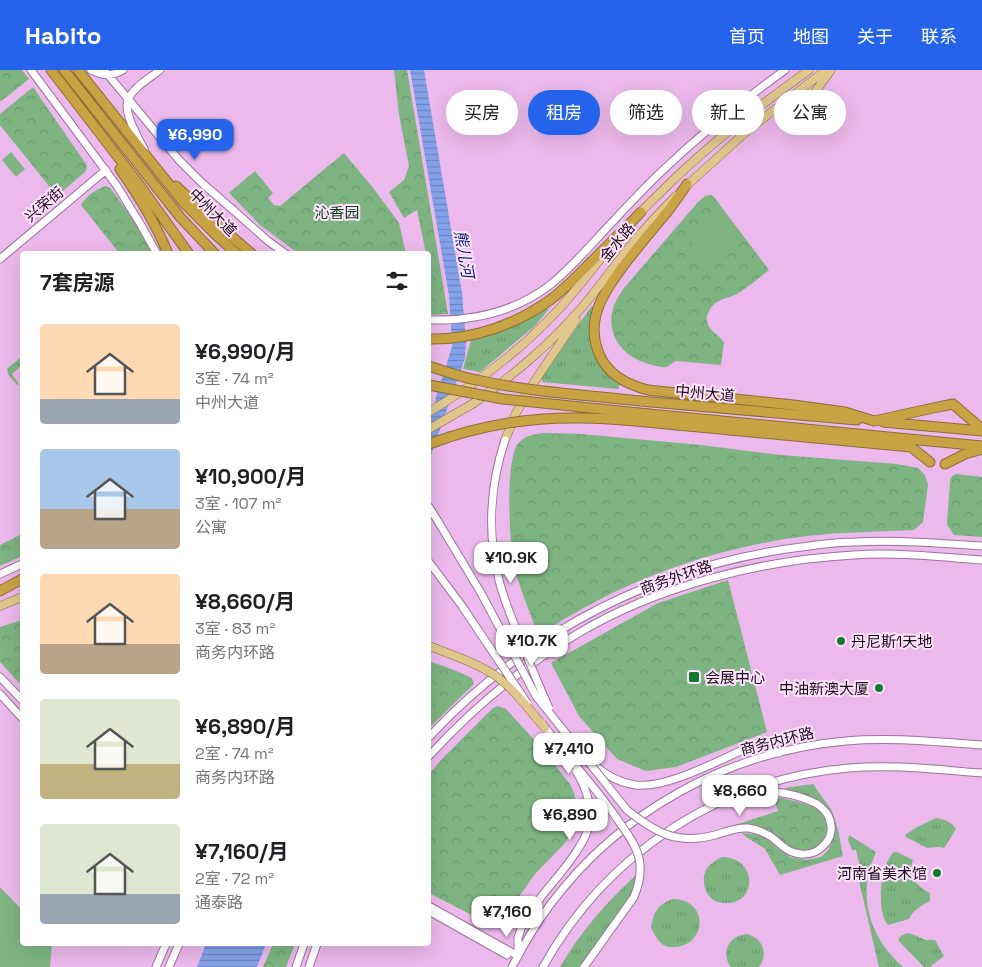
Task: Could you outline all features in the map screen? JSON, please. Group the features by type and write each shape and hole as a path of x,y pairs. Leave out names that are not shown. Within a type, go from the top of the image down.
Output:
{"highway":[{"path":"50,70 138,183 187,251"},
{"path":"64,70 180,217 212,251"},
{"name":"中州大道","path":"78,70 192,212 234,251"},
{"path":"60,82 133,188 157,228 167,251"},
{"path":"151,162 211,219 248,251"},
{"path":"687,184 608,286 599,304 595,316 595,337 602,360 610,371 630,384 648,390 846,412 874,421 953,404 982,430"},
{"path":"431,339 479,333 506,324 533,311 558,294 641,212"},
{"name":"中州大道","path":"431,367 476,380 577,395 982,430"},
{"name":"中州大道","path":"431,385 503,398 647,418 751,423 982,448"},
{"path":"431,443 452,435 530,420 647,418 911,447 930,462"},
{"path":"946,464 982,448"},
{"path":"0,592 20,580"}],"main road":[{"name":"金水路","path":"431,411 486,375 543,325 572,294 641,212 682,171 716,141 809,70"},
{"name":"金水路","path":"431,429 474,403 516,372 543,348 579,311 643,231 687,184 747,131 826,70"},
{"path":"817,90 831,70"},
{"path":"505,440 516,414 534,382 598,287"},
{"path":"0,592 20,584"},
{"path":"0,607 20,599"},
{"path":"431,647 494,674 546,728"}],"street":[{"path":"31,70 117,186 154,251"},
{"path":"91,70 102,74 123,70"},
{"path":"151,162 129,116 127,106 128,100 139,87 160,70"},
{"path":"432,320 464,319 490,315 527,300 550,285 568,270 649,184 704,132 785,70"},
{"path":"106,73 179,160 202,183 282,251"},
{"name":"兴荣街","path":"0,259 106,170"},
{"path":"505,440 493,489 492,535 496,567 513,622 539,687 555,720"},
{"path":"431,510 467,568 536,696 628,810 660,832 679,838 696,839 735,829 750,828 768,835 794,853 812,853 826,844 831,828 827,813 817,804 786,793 760,791 742,793"},
{"name":"商务外环路","path":"431,735 487,683 545,639 599,608 672,576 752,554 836,543 890,541 982,546"},
{"name":"商务外环路","path":"431,754 464,719 495,692 552,650 578,633 620,612 677,589 719,576 755,568 800,560 854,554 890,554 982,560"},
{"path":"0,574 20,565"},
{"path":"431,565 462,606 546,728 611,808 637,850 640,874 638,888 634,897 584,967"},
{"path":"0,677 20,698"},
{"path":"0,694 20,716"},
{"name":"商务内环路","path":"515,961 539,921 562,890 591,858 648,811 685,788 753,760 821,744 869,739 896,739 982,745"},
{"path":"588,762 616,780 637,786 672,780 760,744 779,753"},
{"path":"515,961 518,938 523,923 574,854 589,828 588,799 581,778 563,750"},
{"path":"543,967 571,922 594,894 622,866 681,822 713,805 742,793 790,778 848,768 895,766 982,773"},
{"path":"431,907 515,961"},
{"path":"431,912 515,961"},
{"path":"156,967 165,946"},
{"path":"169,967 178,946"},
{"path":"296,967 303,946"},
{"path":"309,967 316,946"}],"green space":[{"path":"0,70 22,70 29,79 0,102"},
{"path":"394,70 407,70 448,314 431,315 431,251 425,251 417,210 404,218 389,192 404,180 409,166 399,115"},
{"path":"33,87 87,167 85,172 57,196 0,125 0,114"},
{"path":"11,152 25,169 16,177 2,160"},
{"name":"沁香园","path":"344,153 399,223 405,251 295,251 260,225 229,193 255,171 273,193 268,198 274,205 280,206"},
{"path":"106,186 110,188 128,212 150,251 118,251 81,205 92,193"},
{"path":"711,195 769,270 737,294 717,302 708,313 709,327 724,342 721,365 676,361 664,367 655,366 636,359 618,344 612,329 612,313 616,300 624,288 698,202 705,196"},
{"path":"720,208 744,239 711,267 686,236"},
{"path":"595,305 590,328 593,349 603,367 620,384 618,389 542,382 542,377 591,307"},
{"path":"546,308 549,309 534,327 480,372 463,369 471,340 529,319"},
{"path":"20,358 20,367 12,374 19,384 17,385 8,374 7,369"},
{"path":"544,433 581,434 701,445 781,455 897,464 918,468 925,475 928,485 923,522 914,530 817,535 785,539 709,556 636,582 542,631 534,624 516,574 509,508 511,471 517,445 526,438"},
{"path":"956,474 982,477 982,537 954,535 947,525 950,481 951,477"},
{"path":"20,535 20,557 0,566 0,545"},
{"path":"728,580 767,732 676,767 646,771 617,759 579,716 551,663 658,603"},
{"path":"20,621 20,684 0,662 0,627"},
{"path":"431,662 472,678 474,684 431,726"},
{"path":"498,706 506,709 540,746 570,784 576,804 575,819 570,836 535,874 497,928 431,894 431,772 493,708"},
{"path":"813,784 832,811 838,829 843,856 780,875 765,849 742,833 764,837 790,857 806,860 821,857 829,849 835,831 830,813 821,802 784,788"},
{"path":"782,798 814,807 824,814 828,821 828,828 824,841 814,850 796,850 763,828 733,826 778,811 774,799"},
{"path":"936,818 948,821 956,829 944,848 927,848 906,837 905,835 917,827"},
{"path":"849,835 876,852 869,870 867,884 869,911 877,935 884,946 903,967 879,967 857,872 861,871 856,850 852,850 848,840"},
{"path":"894,852 913,860 911,865 912,875 921,887 930,893 930,901 915,911 909,919 888,925 882,910 881,888 885,867"},
{"path":"722,857 734,859 742,864 747,872 748,888 744,896 737,901 717,902 712,899 706,890 704,874 714,861"},
{"path":"636,875 636,885 630,897 582,967 560,967 594,918"},
{"path":"0,887 20,908 20,946 52,946 50,967 0,967"},
{"path":"672,899 684,901 693,906 698,913 700,922 694,938 687,944 667,947 662,944 651,928 653,917 657,910"},
{"path":"907,933 926,940 935,940 944,956 930,967 924,967 898,940"},
{"path":"747,934 757,939 763,947 764,957 762,962 759,967 731,967 726,956 728,946 735,938"},
{"path":"272,946 294,946 286,967 263,967"}],"water":[{"path":"410,70 424,70 462,293 466,342 465,358 431,455 431,414 452,347 449,295"},
{"path":"205,946 265,946 257,967 197,967"}],"place":[{"name":"丹尼斯1天地","path":"841,641"},
{"name":"会展中心","path":"694,677"},
{"name":"中油新澳大厦","path":"879,688"},
{"name":"河南省美术馆","path":"937,873"}],"water label":[{"name":"熊儿河","path":"464,254"}]}
